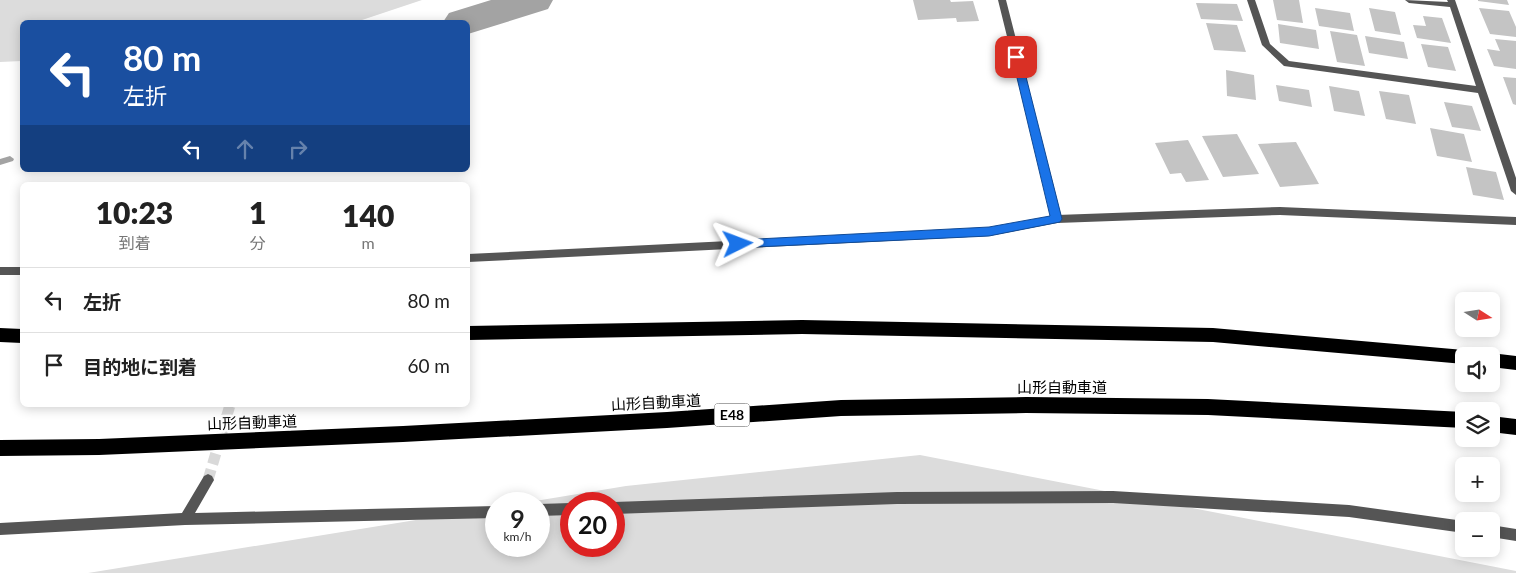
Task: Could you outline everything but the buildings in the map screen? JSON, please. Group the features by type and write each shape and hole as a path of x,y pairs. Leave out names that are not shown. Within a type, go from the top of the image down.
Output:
{"highway":[{"path":"470,333 802,327 1213,335 1455,356"},
{"path":"0,335 20,336"},
{"path":"1500,361 1516,363"},
{"name":"山形自動車道","path":"0,448 99,447 393,434 667,420 850,408 1026,405 1208,407 1455,420"},
{"path":"1500,425 1516,427"}],"street":[{"path":"1002,0 1057,219"},
{"path":"1251,0 1266,45 1287,64 1481,90"},
{"path":"1410,0 1451,3 1516,191"},
{"path":"470,258 989,232 1057,219 1280,211 1516,221"},
{"path":"0,271 20,270"},
{"path":"186,518 208,480"},
{"path":"625,508 897,498 1114,497 1349,511 1455,526"},
{"path":"0,529 186,518 485,512"},
{"path":"1500,532 1516,534"}],"shaded area":[{"path":"0,0 422,0 362,20 20,20 20,61 0,62"},
{"path":"920,455 1516,571 1516,573 88,573 485,509 485,557 550,557 550,499 560,497 560,557 625,557 625,492 590,492 626,486"}],"waterway":[{"path":"469,20 534,0"},
{"path":"0,162 10,159"}],"tunnel":[{"path":"208,480 229,407"}],"route":[{"path":"738,244 989,232 1057,219 1016,57"}]}
